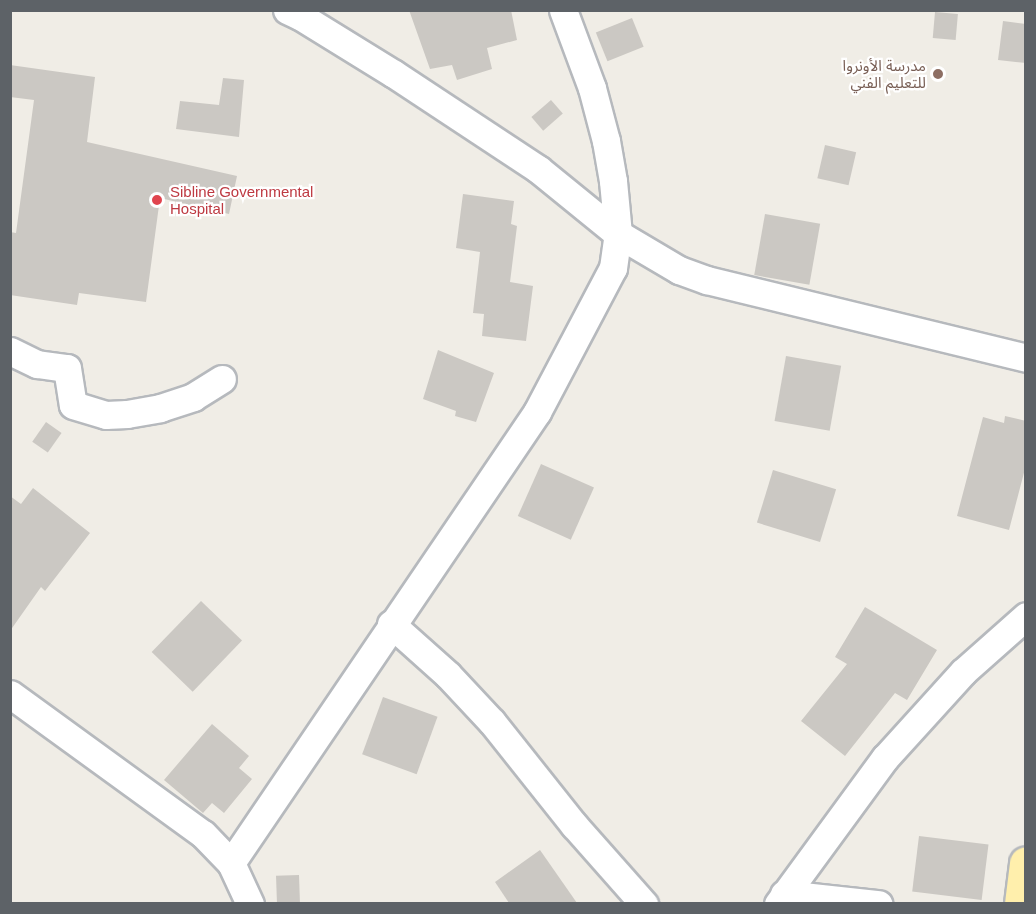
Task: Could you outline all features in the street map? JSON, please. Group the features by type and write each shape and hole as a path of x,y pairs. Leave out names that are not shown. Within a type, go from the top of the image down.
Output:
{"main road":[{"path":"1021,903 1026,863"}],"street":[{"path":"287,10 300,15 394,74 538,169 618,234 660,260 707,280 1026,358"},
{"path":"231,862 537,412 613,268 618,234 614,181 592,88 563,10"},
{"path":"10,351 37,364 67,368 73,405 106,415 128,414 160,408 193,397 222,379"},
{"path":"781,899 885,758 963,672 1026,616"},
{"path":"391,624 448,675 492,722 574,825 643,903"},
{"path":"10,694 203,834 231,862 250,903"},
{"path":"781,899 878,903"}],"building":[{"path":"409,10 511,10 517,40 487,48 492,69 457,80 452,65 430,69"},
{"path":"935,12 958,14 956,40 933,38"},
{"path":"632,18 644,47 607,61 596,33"},
{"path":"1003,21 1026,24 1026,63 998,60"},
{"path":"10,65 95,77 87,142 237,176 229,214 160,198 146,302 79,293 77,305 10,295 10,232 16,233 34,100 10,97"},
{"path":"223,78 244,80 239,137 176,129 180,101 219,105"},
{"path":"551,100 563,114 543,131 531,117"},
{"path":"825,145 856,152 849,185 817,178"},
{"path":"463,194 514,201 511,224 517,226 510,282 533,286 526,341 482,336 484,314 473,313 480,252 456,248"},
{"path":"765,214 820,224 809,285 754,275"},
{"path":"438,350 494,373 476,422 455,416 456,411 423,399"},
{"path":"786,356 841,366 830,431 775,421"},
{"path":"1005,416 1026,421 1026,465 1009,530 957,516 983,417 1004,423"},
{"path":"46,422 62,433 48,453 32,442"},
{"path":"541,464 594,488 571,540 518,516"},
{"path":"773,470 836,489 820,542 757,523"},
{"path":"33,488 90,533 45,591 41,587 10,631 10,496 21,504"},
{"path":"201,601 242,641 193,692 152,652"},
{"path":"865,607 937,650 907,700 895,693 845,756 801,721 847,664 835,657"},
{"path":"383,697 438,717 417,774 362,754"},
{"path":"212,724 249,756 239,768 252,779 224,813 212,803 203,813 164,780"},
{"path":"919,836 988,845 982,900 912,892"},
{"path":"540,850 577,903 509,903 495,882"},
{"path":"299,875 300,903 277,904 276,876"}],"place":[{"name":"مدرسة الأونروا للتعليم الفني","path":"938,74"},
{"name":"Sibline Governmental Hospital","path":"157,200"}]}
